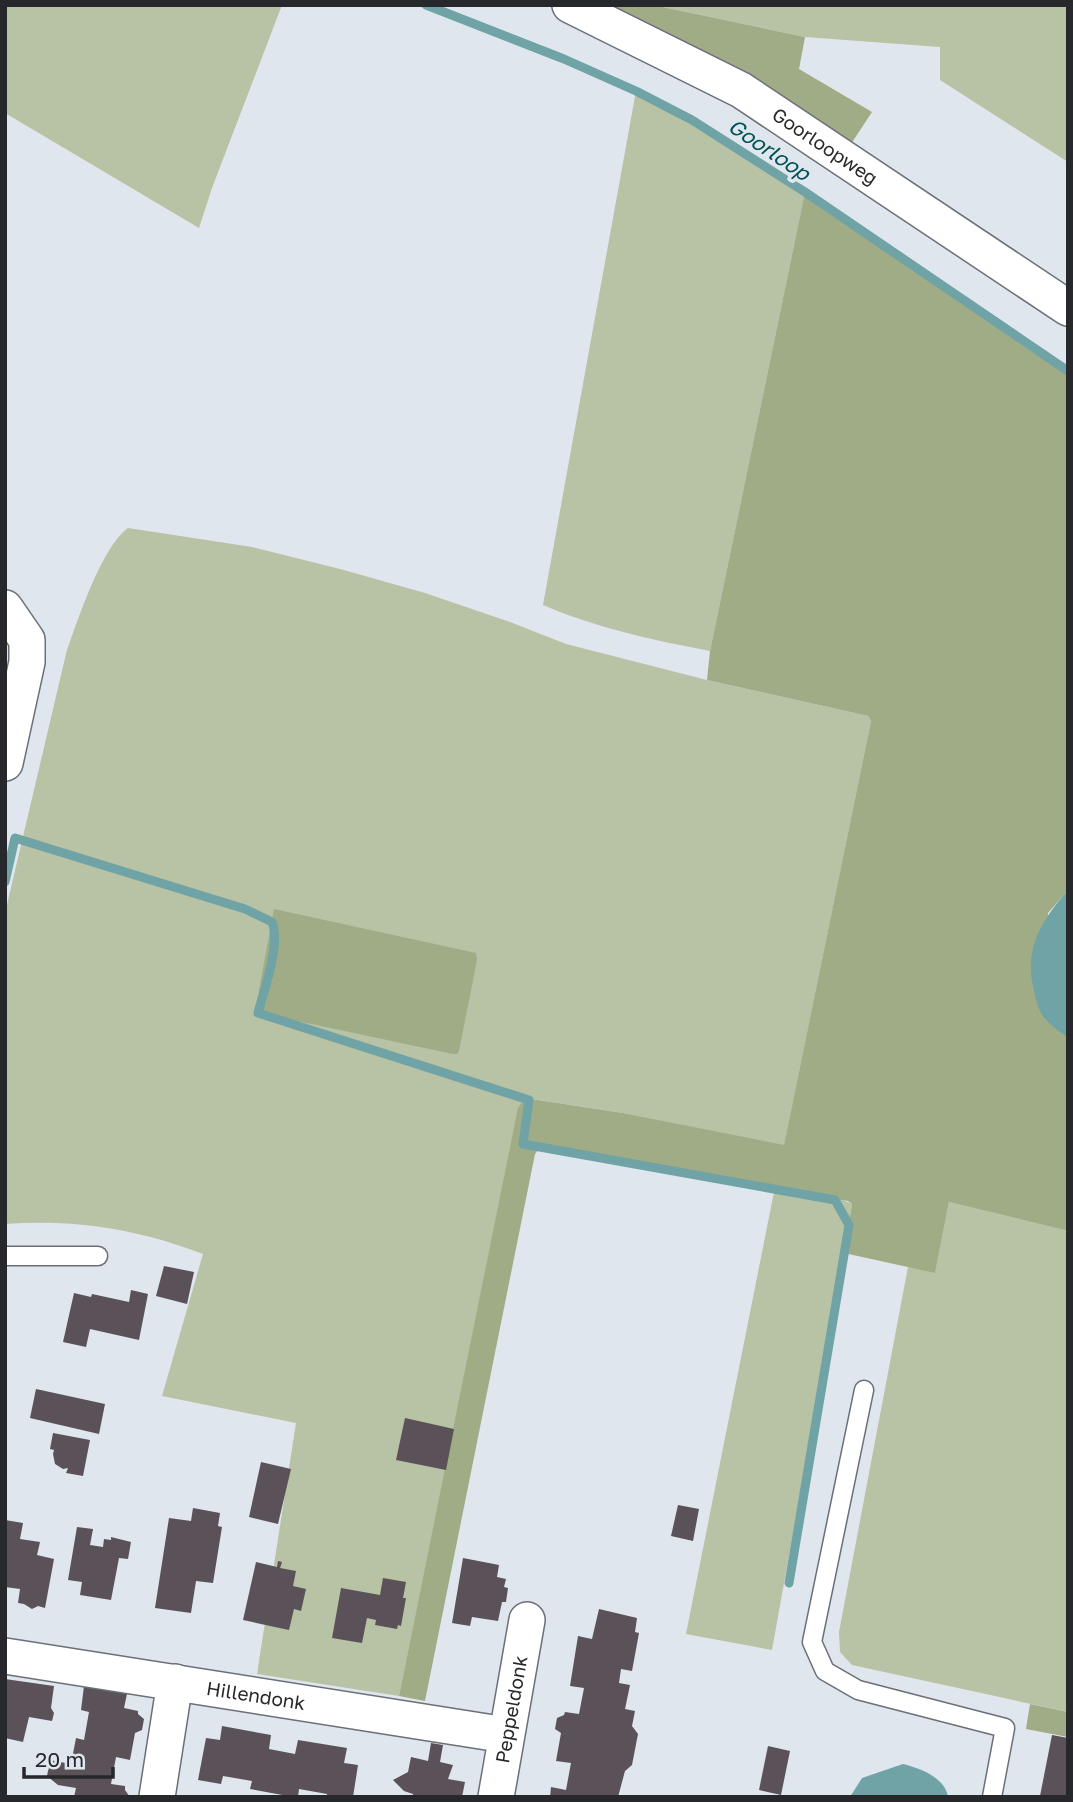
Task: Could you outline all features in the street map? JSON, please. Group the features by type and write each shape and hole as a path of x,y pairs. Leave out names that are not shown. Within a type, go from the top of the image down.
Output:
{"street":[{"name":"Goorloopweg","path":"570,5 741,90 1068,308"},
{"path":"5,608 27,640 27,662 5,763"},
{"name":"Peppeldonk","path":"496,1797 527,1620"},
{"name":"Hillendonk","path":"5,1656 506,1735"},
{"path":"157,1797 175,1682"}],"lane":[{"path":"5,1256 97,1256"},
{"path":"864,1390 812,1642 825,1671 858,1690 1005,1728 992,1797"}],"green space":[{"path":"5,5 282,5 199,228 5,113"},
{"path":"596,5 653,5 805,37 799,69 872,112 851,144"},
{"path":"653,5 1068,5 1068,162 940,80 940,47 805,37"},
{"path":"636,91 692,120 805,192 710,651 604,627 543,605"},
{"path":"805,192 1068,371 1068,890 1048,913 1045,1019 1068,1038 1068,1231 949,1202 935,1273 844,1253 852,1204 848,1201 540,1147 535,1154 425,1701 399,1696 518,1108 525,1098 623,1113 784,1145 871,721 868,716 707,680 710,651"},
{"path":"128,528 252,547 340,569 425,593 566,644 707,680 868,716 871,721 784,1146 623,1113 526,1098 519,1108 399,1696 257,1674 296,1423 162,1396 203,1254 154,1238 106,1228 56,1223 5,1224 5,913 66,654 99,568 118,538"},
{"path":"274,909 476,953 477,960 457,1054 255,1012"},
{"path":"775,1187 836,1197 852,1204 772,1650 686,1634"},
{"path":"949,1202 1068,1231 1068,1712 852,1665 840,1652 839,1632 908,1267 935,1272"},
{"path":"1030,1704 1068,1712 1068,1737 1026,1729"}],"water":[{"path":"1068,890 1068,1038 1046,1020 1040,1010 1031,975 1031,961 1033,948 1043,924"},
{"path":"903,1764 937,1779 948,1797 850,1797 862,1778"}],"building":[{"path":"164,1266 194,1272 187,1304 156,1296"},
{"path":"131,1290 148,1294 139,1340 90,1329 86,1347 63,1342 74,1293 129,1302"},
{"path":"36,1389 105,1404 99,1434 30,1418"},
{"path":"405,1418 454,1429 446,1470 396,1460"},
{"path":"53,1433 90,1440 83,1476 66,1473 68,1468 63,1469 55,1464 54,1450 50,1449"},
{"path":"261,1462 291,1469 278,1524 249,1517"},
{"path":"678,1505 699,1509 693,1541 671,1536"},
{"path":"193,1508 220,1513 218,1526 222,1527 213,1583 196,1581 191,1613 155,1608 169,1518 191,1521"},
{"path":"5,1520 23,1523 20,1539 40,1542 37,1555 54,1559 45,1608 38,1606 32,1609 18,1603 20,1589 5,1587"},
{"path":"77,1527 93,1529 90,1545 103,1547 104,1539 111,1540 111,1537 131,1542 128,1559 119,1558 111,1600 80,1595 82,1582 68,1580"},
{"path":"463,1558 499,1565 497,1577 506,1579 504,1587 508,1588 506,1602 502,1602 498,1621 472,1617 470,1626 452,1623"},
{"path":"278,1561 282,1562 280,1568 296,1571 293,1586 306,1589 301,1611 294,1609 289,1630 243,1620 256,1562 277,1567"},
{"path":"383,1578 406,1582 401,1626 398,1625 397,1629 375,1625 376,1620 367,1618 362,1643 332,1638 341,1588 380,1595"},
{"path":"599,1609 637,1618 635,1632 639,1633 632,1671 621,1669 619,1683 630,1685 625,1709 635,1711 632,1726 638,1734 632,1765 625,1771 618,1797 550,1797 551,1787 566,1790 571,1763 556,1761 561,1733 555,1729 557,1718 565,1712 579,1714 584,1688 570,1686 578,1636 592,1639"},
{"path":"5,1679 54,1686 52,1721 29,1717 23,1742 5,1738"},
{"path":"84,1686 127,1694 124,1708 138,1711 144,1719 142,1730 135,1733 130,1760 116,1757 111,1784 125,1786 130,1797 74,1797 76,1788 58,1785 47,1776 50,1760 71,1764 76,1738 84,1740 89,1712 81,1710"},
{"path":"222,1726 271,1735 269,1749 295,1754 298,1740 347,1748 344,1763 358,1765 353,1797 327,1797 327,1794 299,1789 298,1797 293,1797 250,1789 252,1781 223,1776 221,1784 198,1780 206,1738 220,1740"},
{"path":"1052,1735 1068,1738 1068,1797 1040,1796"},
{"path":"431,1743 443,1745 440,1762 453,1765 448,1779 465,1782 462,1797 413,1797 413,1794 404,1791 393,1780 408,1772 411,1757 428,1761"},
{"path":"768,1746 790,1751 781,1795 759,1790"}],"waterway":[{"name":"Goorloop","path":"426,5 564,59 692,120 805,192 1068,371"},
{"path":"5,882 15,838 245,909 272,922 274,931 271,967 258,1013 529,1100 523,1144 835,1200 849,1225 789,1583"}]}
